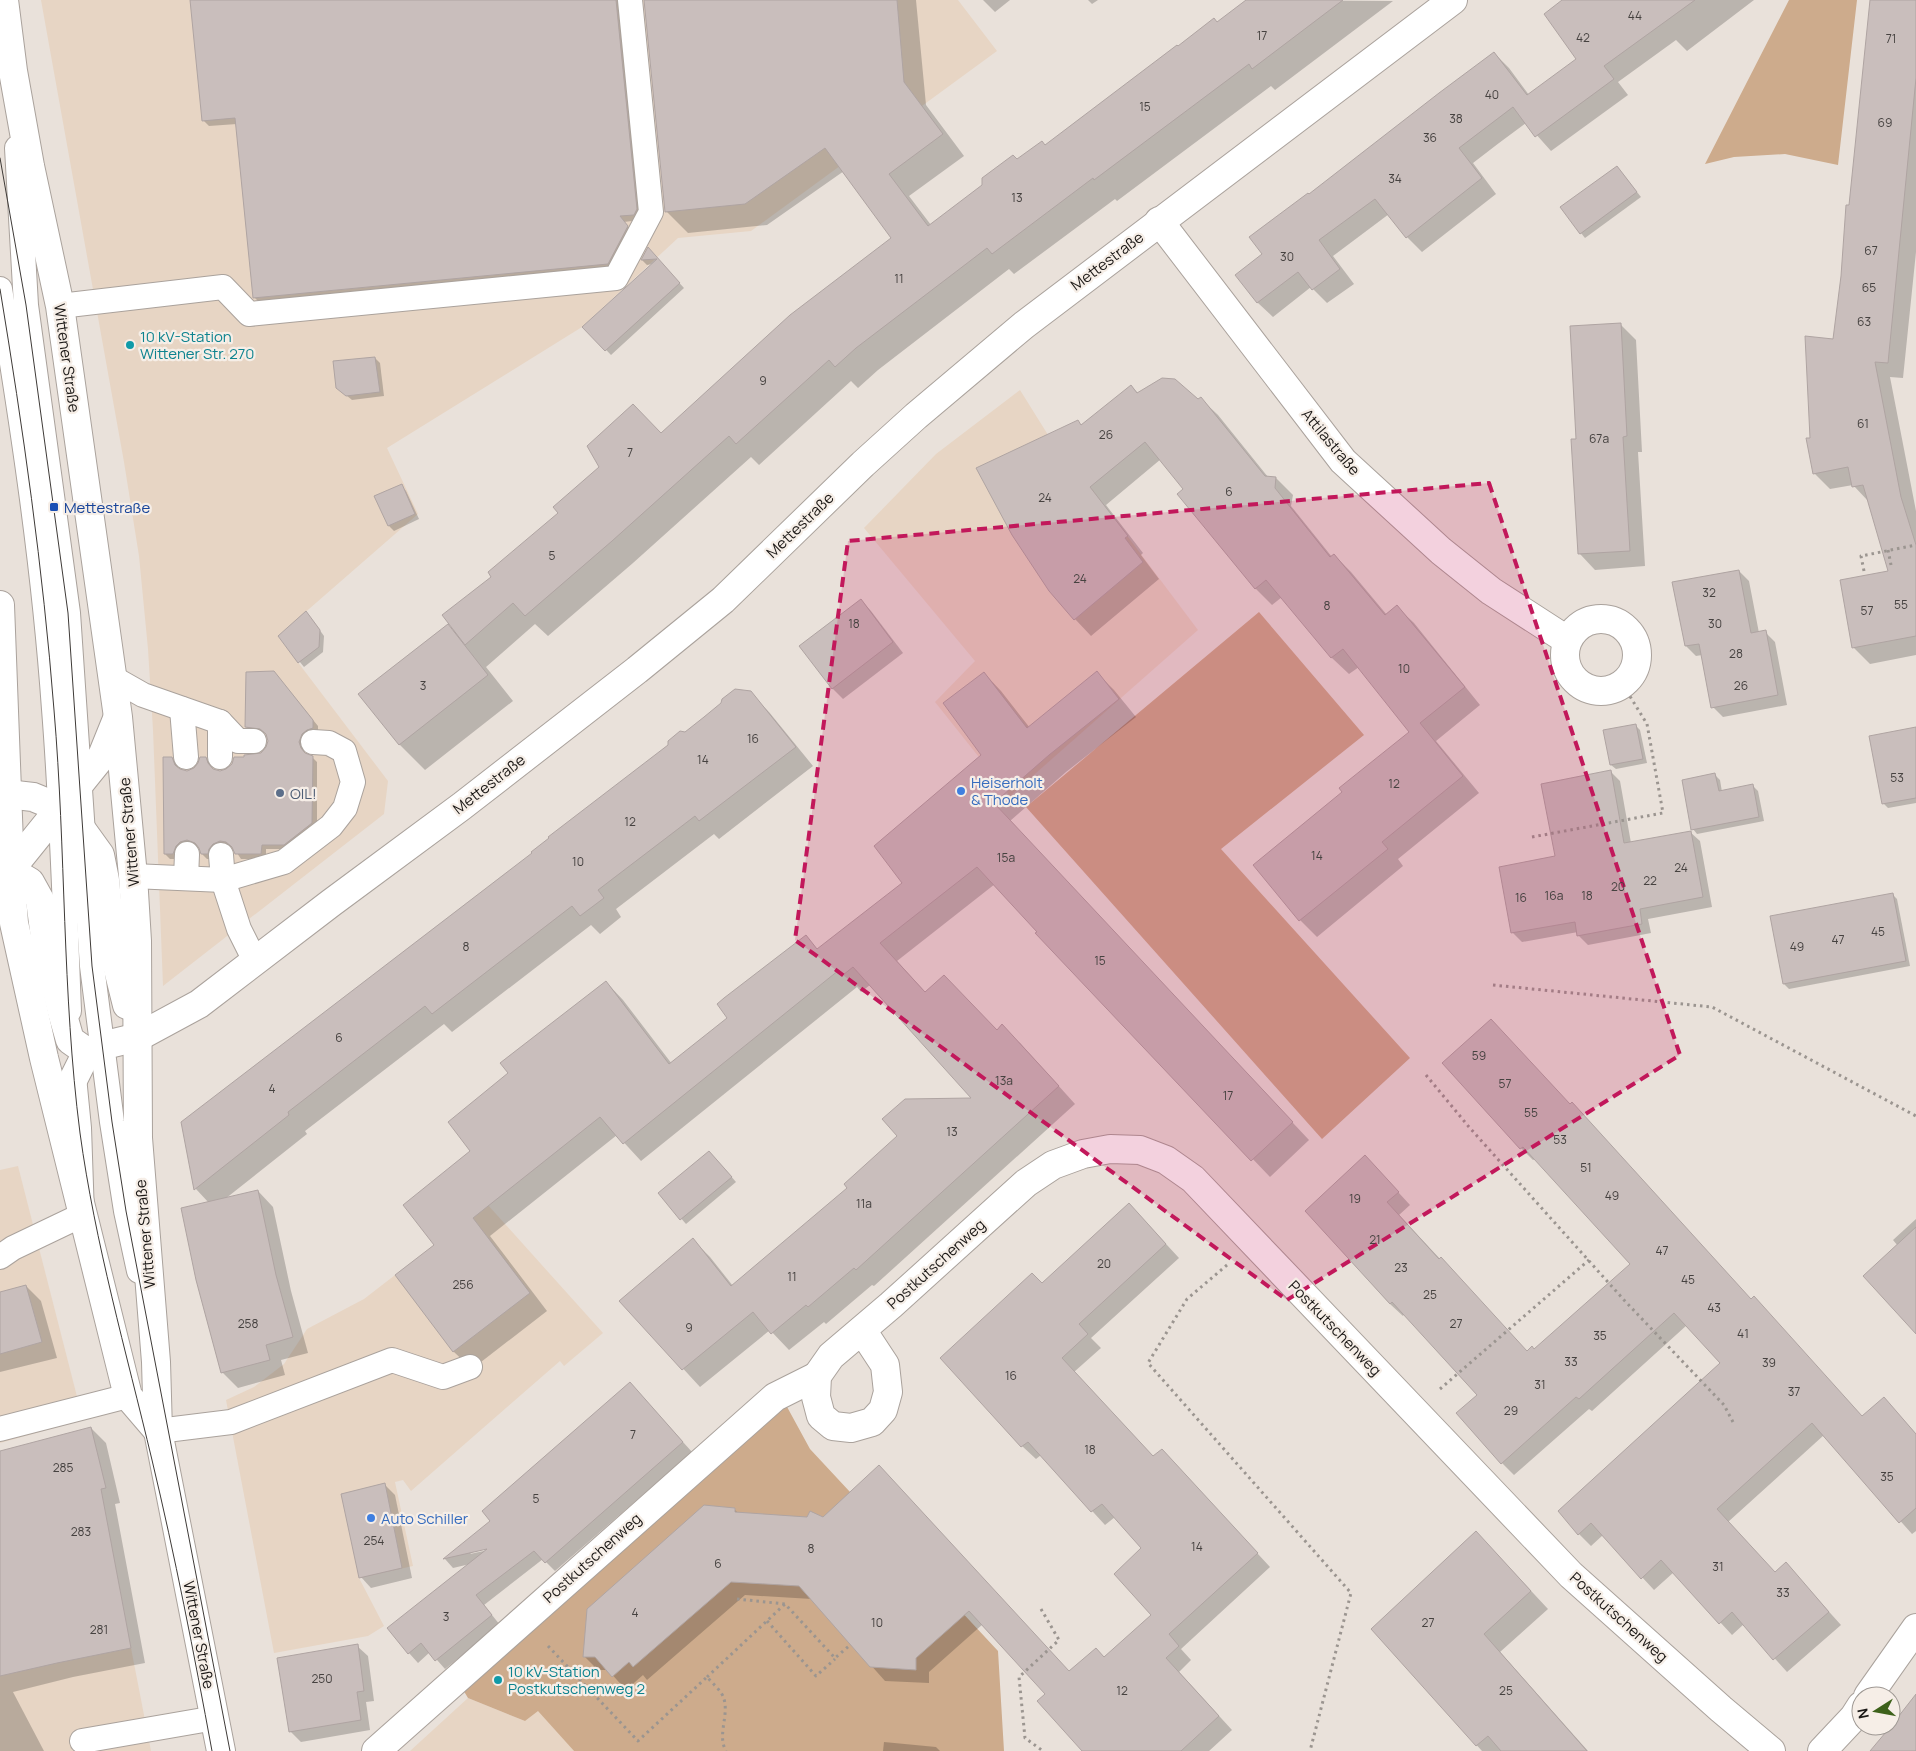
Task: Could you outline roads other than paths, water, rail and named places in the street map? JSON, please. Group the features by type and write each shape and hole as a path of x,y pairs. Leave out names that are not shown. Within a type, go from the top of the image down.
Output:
{"street":[{"name":"Wittener Straße","path":"4,0 13,71 30,166 60,306 118,717 134,876 137,941 138,1138 156,1362 158,1431 221,1751"},
{"name":"Mettestraße","path":"138,1037 199,1004 331,902 462,806 651,658 723,600 863,464 916,416 1024,325 1453,0"},
{"name":"Attilastraße","path":"1159,221 1342,461 1441,551 1491,591 1567,640"},
{"name":"Wittener Straße","path":"0,605 5,871 14,923 61,1129 128,1396 158,1431"},
{"path":"1597,618 1616,621 1631,633 1638,651 1635,670 1623,685 1605,692 1586,689 1572,676 1564,659 1567,640 1580,625 1597,618"},
{"name":"Wittener Straße","path":"5,871 102,756 118,717"},
{"name":"Wittener Straße","path":"3,795 33,797 60,808 82,830 100,855 105,880 111,941 122,988 138,1037"},
{"path":"5,871 30,882 40,900 46,945 62,1012 86,1046 138,1037"},
{"name":"Wittener Straße","path":"61,1129 65,1096 86,1046"},
{"name":"Postkutschenweg","path":"376,1751 775,1397 817,1376 831,1356 1026,1183 1053,1164 1082,1154 1110,1149 1140,1150 1166,1160 1193,1179 1571,1575 1721,1709 1771,1751"},
{"path":"817,1376 816,1397 822,1416 834,1426 851,1428 872,1422 883,1410 888,1392 886,1365 862,1330"},
{"path":"1875,1686 1916,1628"},
{"path":"1822,1751 1851,1720"}],"lane":[{"path":"60,306 224,288 249,314 616,278 651,212 630,0"},
{"path":"13,71 26,304 68,614 92,966 86,1046"},
{"path":"0,289 19,405 45,614 54,707 60,808 86,1046 125,1202 156,1362"},
{"path":"113,678 143,695 220,722 238,741 254,742"},
{"path":"182,708 186,757"},
{"path":"220,722 220,757"},
{"path":"134,876 223,880 284,862 331,826 345,808 353,782 344,751 329,743 313,742"},
{"path":"186,878 187,854"},
{"path":"221,854 223,880 238,929 256,961"},
{"path":"0,1257 13,1248 82,1215 80,1128 74,1076"},
{"path":"158,1431 231,1422 392,1360 443,1377 470,1367"},
{"path":"0,1429 128,1396"},
{"path":"82,1741 215,1718"}],"tram line":[{"path":"0,158 26,305 68,613 92,966 112,1122 126,1211 230,1751"},
{"path":"0,289 17,394 44,604 58,763 70,1028 80,1133 86,1174 103,1256 169,1532 212,1751"}],"place":[{"name":"10 kV-Station Wittener Str. 270","path":"130,345"},
{"name":"Mettestraße","path":"54,507"},
{"name":"Heiserholt & Thode","path":"961,791"},
{"name":"OIL!","path":"280,793"},
{"name":"Auto Schiller","path":"371,1518"},
{"name":"10 kV-Station Postkutschenweg 2","path":"498,1680"}]}
